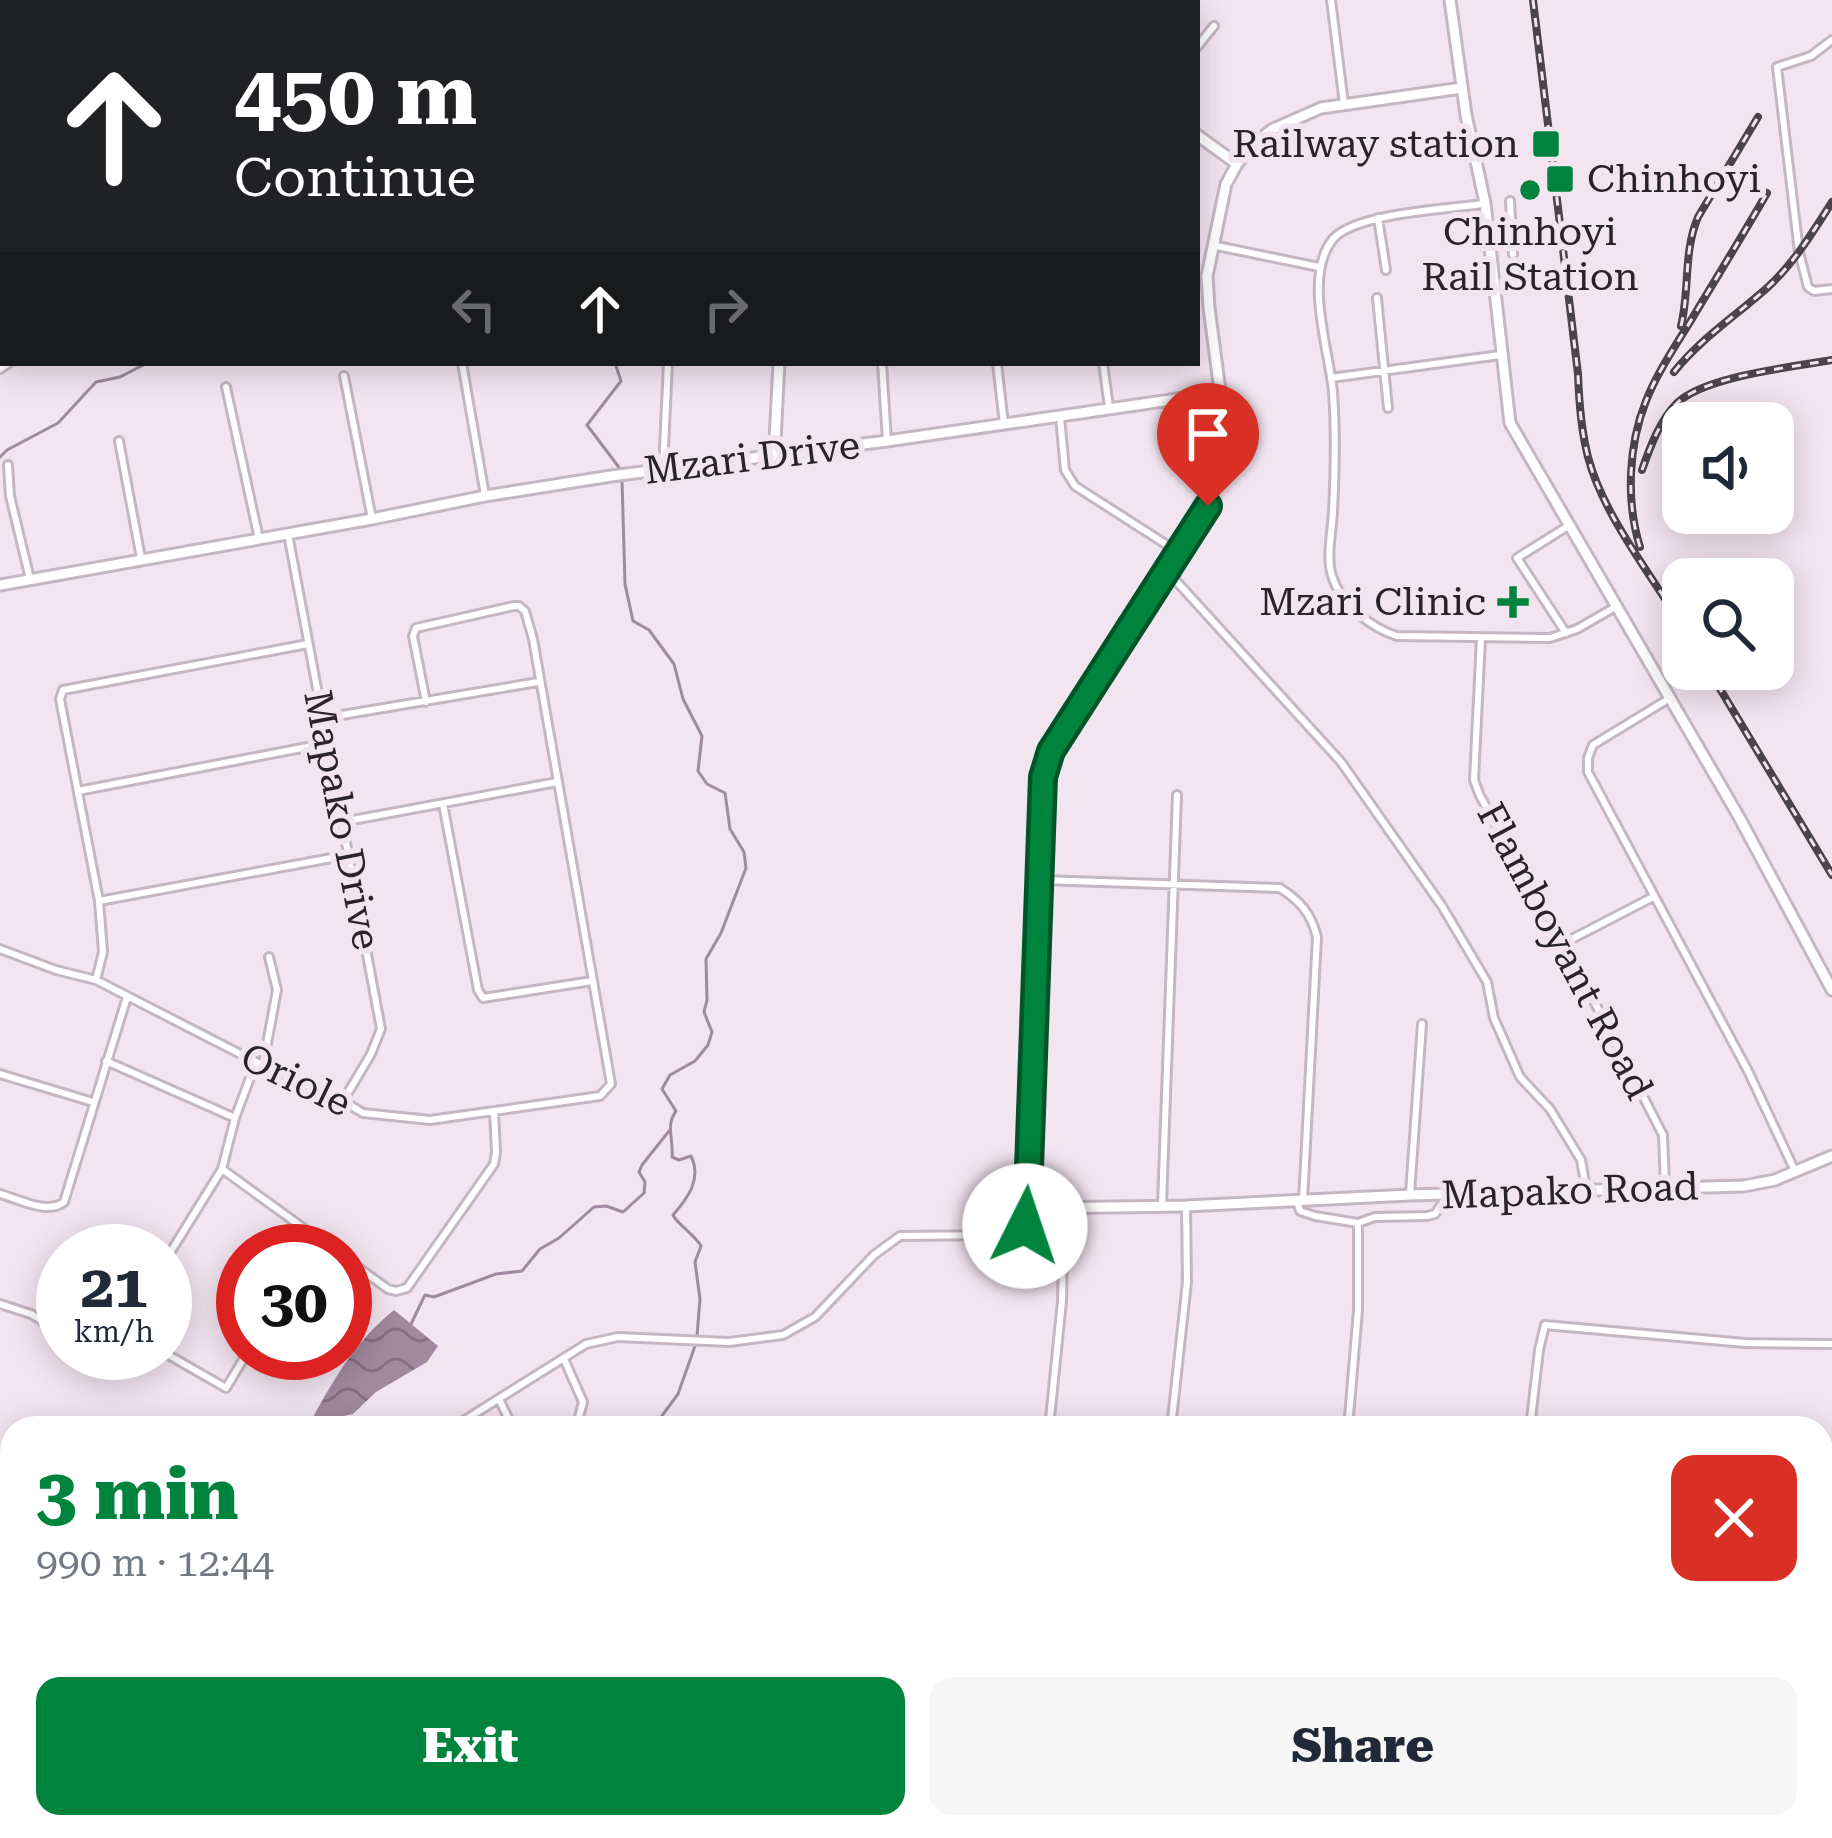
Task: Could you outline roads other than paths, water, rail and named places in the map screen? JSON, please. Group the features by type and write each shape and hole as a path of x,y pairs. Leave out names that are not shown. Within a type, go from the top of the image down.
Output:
{"street":[{"path":"1331,0 1344,106"},
{"path":"1450,0 1485,203 1510,423 1671,698 1832,990"},
{"path":"1200,42 1214,26"},
{"path":"1832,40 1811,56 1777,67 1799,252 1808,287 1832,290"},
{"path":"471,1416 586,1344 618,1336 729,1342 782,1335 815,1317 874,1255 900,1236 994,1235 1025,1226 1031,1204 1043,777 1051,751 1208,506 1224,457 1225,428 1207,276 1226,184 1252,145 1273,129 1321,108 1462,88"},
{"path":"1200,137 1237,164"},
{"path":"1510,201 1513,254"},
{"path":"1485,203 1363,221 1334,238 1319,267 1336,438 1330,572 1339,592 1377,630 1397,636 1550,638 1616,606"},
{"path":"1378,218 1387,271"},
{"path":"1212,245 1319,267"},
{"path":"1377,298 1388,408"},
{"path":"1331,378 1502,355"},
{"path":"463,366 485,496"},
{"path":"663,469 668,366"},
{"path":"778,455 779,366"},
{"path":"882,366 887,441"},
{"path":"998,366 1004,424"},
{"path":"1103,366 1109,409"},
{"path":"344,376 372,519"},
{"path":"226,387 259,539"},
{"name":"Mzari Drive","path":"0,585 611,476 1219,393"},
{"path":"1060,417 1065,470 1075,486 1180,553"},
{"path":"119,441 141,558"},
{"path":"8,465 10,496 29,579"},
{"path":"1566,633 1517,558 1568,526"},
{"name":"Mapako Drive","path":"287,532 380,1029 344,1101"},
{"path":"1167,572 1341,762 1442,906 1487,982 1494,1018 1520,1077 1550,1108 1581,1160 1586,1192"},
{"path":"426,702 412,636 416,628 519,605 525,611 592,981 484,998 478,990 443,804"},
{"name":"Flamboyant Road","path":"1481,638 1474,780 1664,1135 1665,1190"},
{"path":"96,980 103,952 99,901 60,699 63,690 308,644"},
{"path":"324,718 538,682"},
{"path":"1671,698 1593,745 1588,772 1748,1071 1795,1171"},
{"path":"78,791 329,743"},
{"path":"342,822 557,782"},
{"path":"1162,1205 1177,795"},
{"path":"99,901 348,855"},
{"path":"1041,880 1280,888 1297,898 1312,918 1317,937 1300,1211 1358,1222 1427,1216 1435,1214 1447,1196"},
{"path":"1564,943 1653,897"},
{"name":"Oriole","path":"0,949 96,980 363,1113 430,1120 600,1096 609,1089 592,981"},
{"path":"188,1224 222,1169 235,1118 260,1064 277,990 269,957"},
{"path":"0,1194 47,1208 64,1202 127,997"},
{"path":"1410,1195 1422,1024"},
{"path":"106,1061 235,1118"},
{"path":"0,1074 93,1102"},
{"path":"372,1277 388,1289 407,1288 494,1164 494,1112"},
{"name":"Mapako Road","path":"1031,1204 1037,1208 1186,1205 1744,1186 1775,1180 1832,1156"},
{"path":"222,1169 298,1224"},
{"path":"1172,1416 1187,1282 1186,1205"},
{"path":"1049,1416 1062,1301 1064,1207"},
{"path":"1349,1416 1358,1310 1358,1222"},
{"path":"0,1304 36,1317"},
{"path":"1531,1416 1545,1325 1745,1342 1832,1344"},
{"path":"564,1358 583,1402 579,1416"},
{"path":"192,1368 226,1388 231,1380"},
{"path":"499,1399 507,1416"}],"water":[{"path":"394,1310 438,1346 427,1362 376,1392 353,1414 314,1415 335,1380 372,1380 372,1331"}],"waterway":[{"path":"0,457 58,423 96,382 141,366"},
{"path":"616,366 621,381 587,425 621,470"},
{"path":"622,480 625,584 633,621 649,630 674,664 683,699 702,736 698,771 707,784 725,793 730,829 744,852 746,868 706,959 704,1012 712,1032 708,1045 695,1061 670,1075 662,1089 676,1111 670,1128 672,1157 691,1156 694,1164 692,1188 673,1215 701,1246 695,1262 700,1299 697,1336"},
{"path":"411,1324 425,1295 434,1297 496,1274 522,1271 540,1249 594,1207 623,1212 644,1193 639,1172 669,1131"},
{"path":"662,1416 678,1394 695,1346"}],"railway":[{"path":"1533,0 1588,457 1616,523 1662,594"},
{"path":"1681,326 1690,244 1698,217 1758,117"},
{"path":"1640,547 1632,512 1631,474 1646,401 1767,193"},
{"path":"1674,372 1777,278 1832,202"},
{"path":"1642,470 1665,417 1690,394 1750,374 1832,360"},
{"path":"1721,690 1832,875"}],"place":[{"name":"Railway station","path":"1546,144"},
{"name":"Chinhoyi","path":"1560,179"},
{"name":"Chinhoyi Rail Station","path":"1530,190"},
{"name":"Mzari Clinic","path":"1513,602"}]}
